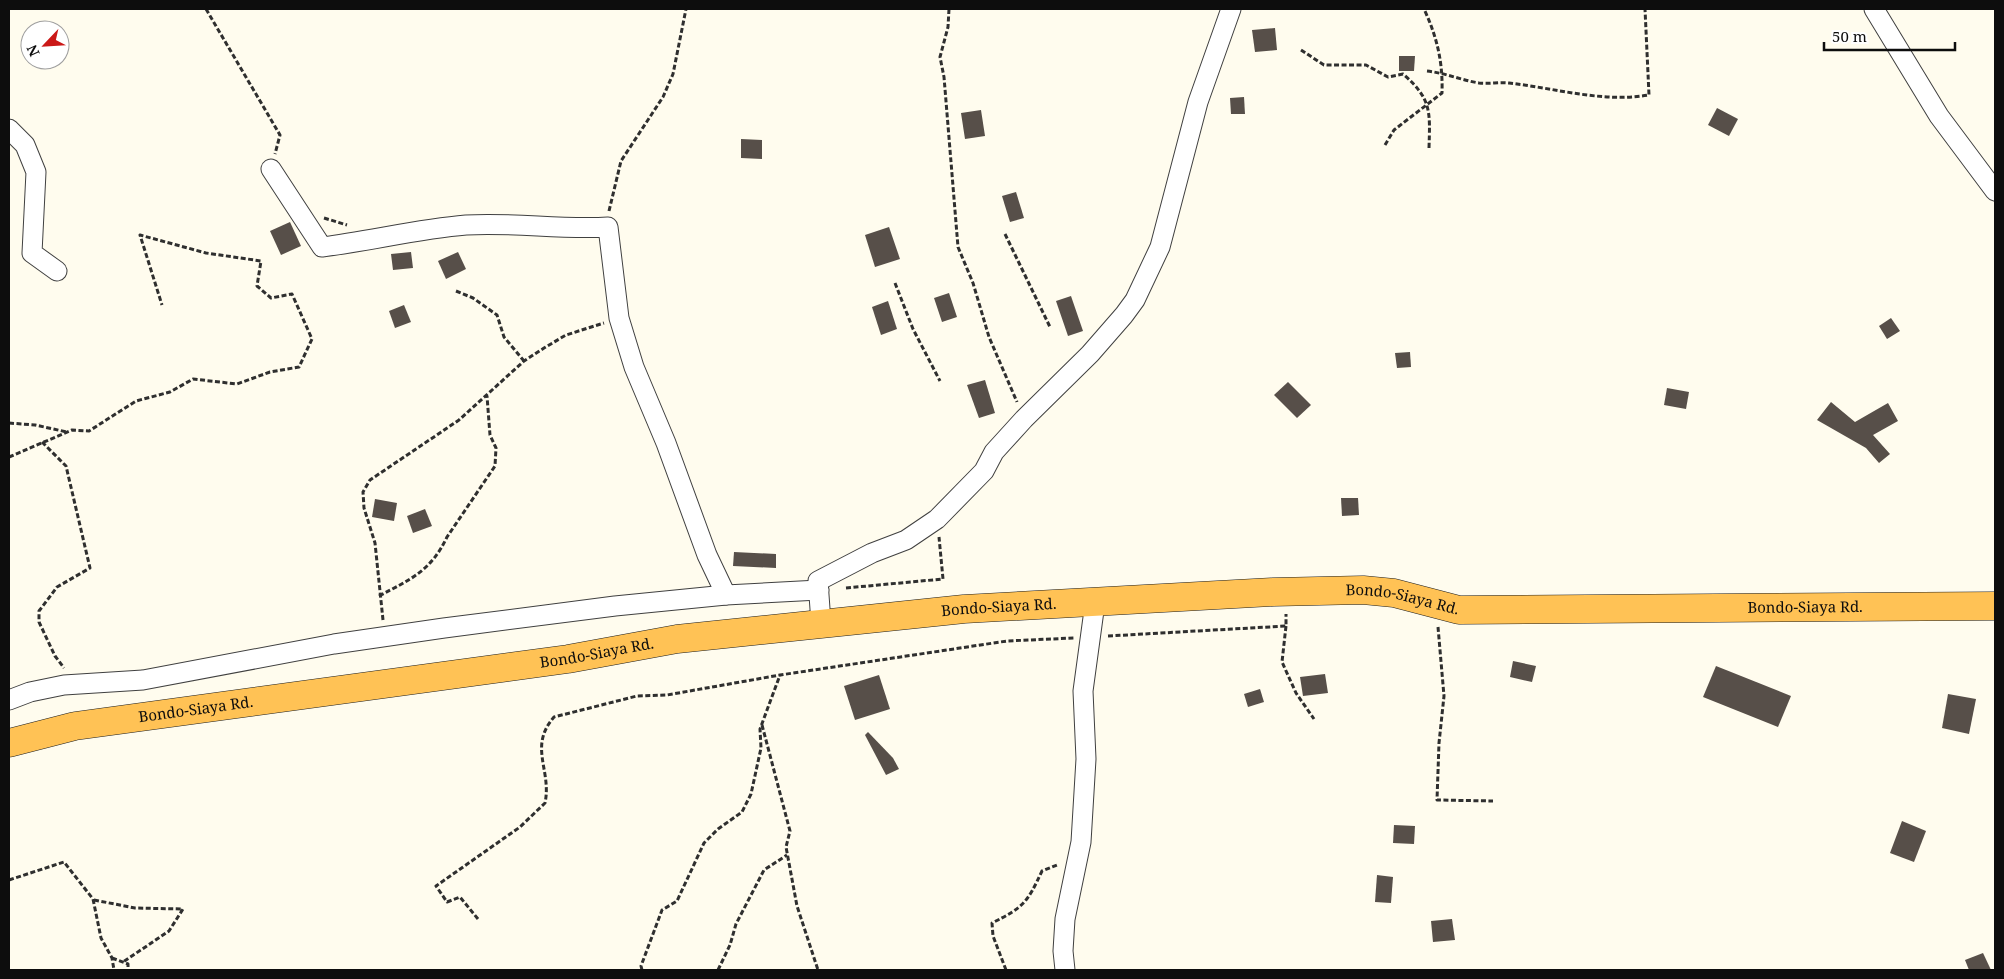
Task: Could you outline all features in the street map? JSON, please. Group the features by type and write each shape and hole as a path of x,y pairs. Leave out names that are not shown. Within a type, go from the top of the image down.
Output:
{"highway":[{"name":"Bondo-Siaya Rd.","path":"9,743 75,726 568,659 677,639 1014,604 1095,603 1286,592 1363,590 1394,592 1459,610 1995,606"}],"street":[{"path":"821,623 818,581 872,553 906,540 937,519 984,471 994,452 1024,419 1090,354 1135,300 1160,247 1198,102 1230,9"},
{"path":"1874,9 1939,116 1995,191"},
{"path":"9,129 25,145 36,172 32,253 56,271"},
{"path":"271,169 322,247 467,225 523,223 591,228 608,227 619,318 634,367 666,443 707,555 726,595"},
{"path":"9,700 30,692 64,685 143,680 334,644 550,614 726,595 819,590"},
{"path":"1065,970 1064,944 1066,920 1080,842 1086,759 1083,691 1095,603"}],"path":[{"path":"206,9 280,135 271,169"},
{"path":"608,227 610,207 621,161 663,96 673,74 681,25 686,9"},
{"path":"949,9 948,27 940,57 944,77 958,247 974,283 990,337 1024,419"},
{"path":"1385,145 1394,130 1442,93 1443,73 1439,43 1424,9"},
{"path":"1427,71 1443,73 1479,83 1509,83 1552,91 1632,98 1649,95 1645,9"},
{"path":"1300,50 1324,65 1366,65 1388,78 1403,74 1417,86 1430,112 1429,148"},
{"path":"297,210 348,225 367,240"},
{"path":"1005,234 1050,327"},
{"path":"9,457 72,430 90,431 136,401 170,392 193,379 237,384 270,372 299,368 312,339 292,294 271,298 257,286 261,261 206,254 140,235 162,305"},
{"path":"895,283 914,329 940,381"},
{"path":"456,291 473,298 497,315 504,337 524,361"},
{"path":"385,637 379,596 375,543 364,508 363,492 370,480 428,443 487,396 524,361 566,335 619,318"},
{"path":"379,596 421,574 441,548 446,537 494,466 496,448 490,436 487,396"},
{"path":"9,423 35,425 67,432"},
{"path":"42,442 66,466 90,568 57,587 39,610 39,622 55,656 77,685"},
{"path":"819,590 943,579 937,519"},
{"path":"1286,592 1286,626 1282,662 1296,694 1314,719"},
{"path":"1436,604 1444,696 1439,742 1437,800 1493,801"},
{"path":"478,919 460,897 447,902 436,886 520,828 545,803 546,780 540,744 546,726 554,717 637,696 667,695 780,675 1007,641 1286,626"},
{"path":"642,970 641,966 662,910 677,901 704,843 718,829 742,812 751,794 761,748 761,724 780,675"},
{"path":"761,724 790,831 786,847 797,906 818,970"},
{"path":"718,970 730,945 736,924 764,870 787,855"},
{"path":"9,880 64,862 93,900 101,938 112,958 114,970"},
{"path":"1006,970 993,936 992,923 1017,911 1030,896 1042,871 1057,865"},
{"path":"93,900 135,908 183,909 169,931 123,962"},
{"path":"112,958 128,964 128,970"}],"building":[{"path":"1275,28 1277,50 1255,52 1252,30"},
{"path":"1399,56 1415,56 1414,71 1399,71"},
{"path":"1244,97 1245,114 1231,114 1230,98"},
{"path":"1717,108 1738,119 1729,136 1708,125"},
{"path":"981,110 985,136 965,139 961,113"},
{"path":"741,139 762,140 762,159 741,158"},
{"path":"1016,192 1024,218 1010,222 1002,196"},
{"path":"290,222 301,246 281,255 270,231"},
{"path":"889,227 900,259 875,267 865,235"},
{"path":"411,252 413,268 393,270 391,254"},
{"path":"458,252 466,269 446,279 438,261"},
{"path":"949,293 957,317 942,322 934,298"},
{"path":"1071,296 1083,331 1068,336 1056,301"},
{"path":"888,301 897,329 881,335 872,307"},
{"path":"404,305 411,322 395,328 389,311"},
{"path":"1891,318 1900,331 1887,339 1879,326"},
{"path":"1410,352 1411,367 1397,368 1395,353"},
{"path":"985,380 995,413 979,418 967,385"},
{"path":"1288,382 1311,405 1297,418 1274,395"},
{"path":"1667,388 1689,392 1686,409 1664,405"},
{"path":"1831,402 1855,422 1888,403 1898,421 1873,435 1890,454 1879,463 1866,448 1817,420"},
{"path":"1341,498 1358,498 1359,515 1342,516"},
{"path":"375,499 397,503 394,521 372,517"},
{"path":"425,509 432,526 413,533 407,516"},
{"path":"734,552 776,554 776,568 733,566"},
{"path":"1513,661 1536,666 1532,682 1510,677"},
{"path":"1716,666 1791,696 1778,727 1703,697"},
{"path":"1325,674 1328,693 1303,696 1300,677"},
{"path":"879,675 890,709 855,720 844,686"},
{"path":"1260,689 1264,702 1248,707 1244,694"},
{"path":"1948,694 1976,699 1969,734 1942,728"},
{"path":"868,732 893,758 899,769 886,775 865,735"},
{"path":"1902,821 1926,831 1914,862 1890,853"},
{"path":"1394,825 1415,826 1414,844 1393,843"},
{"path":"1377,875 1393,877 1391,903 1375,902"},
{"path":"1452,919 1455,940 1433,942 1431,921"},
{"path":"1983,953 1991,970 1969,970 1965,960"}]}
